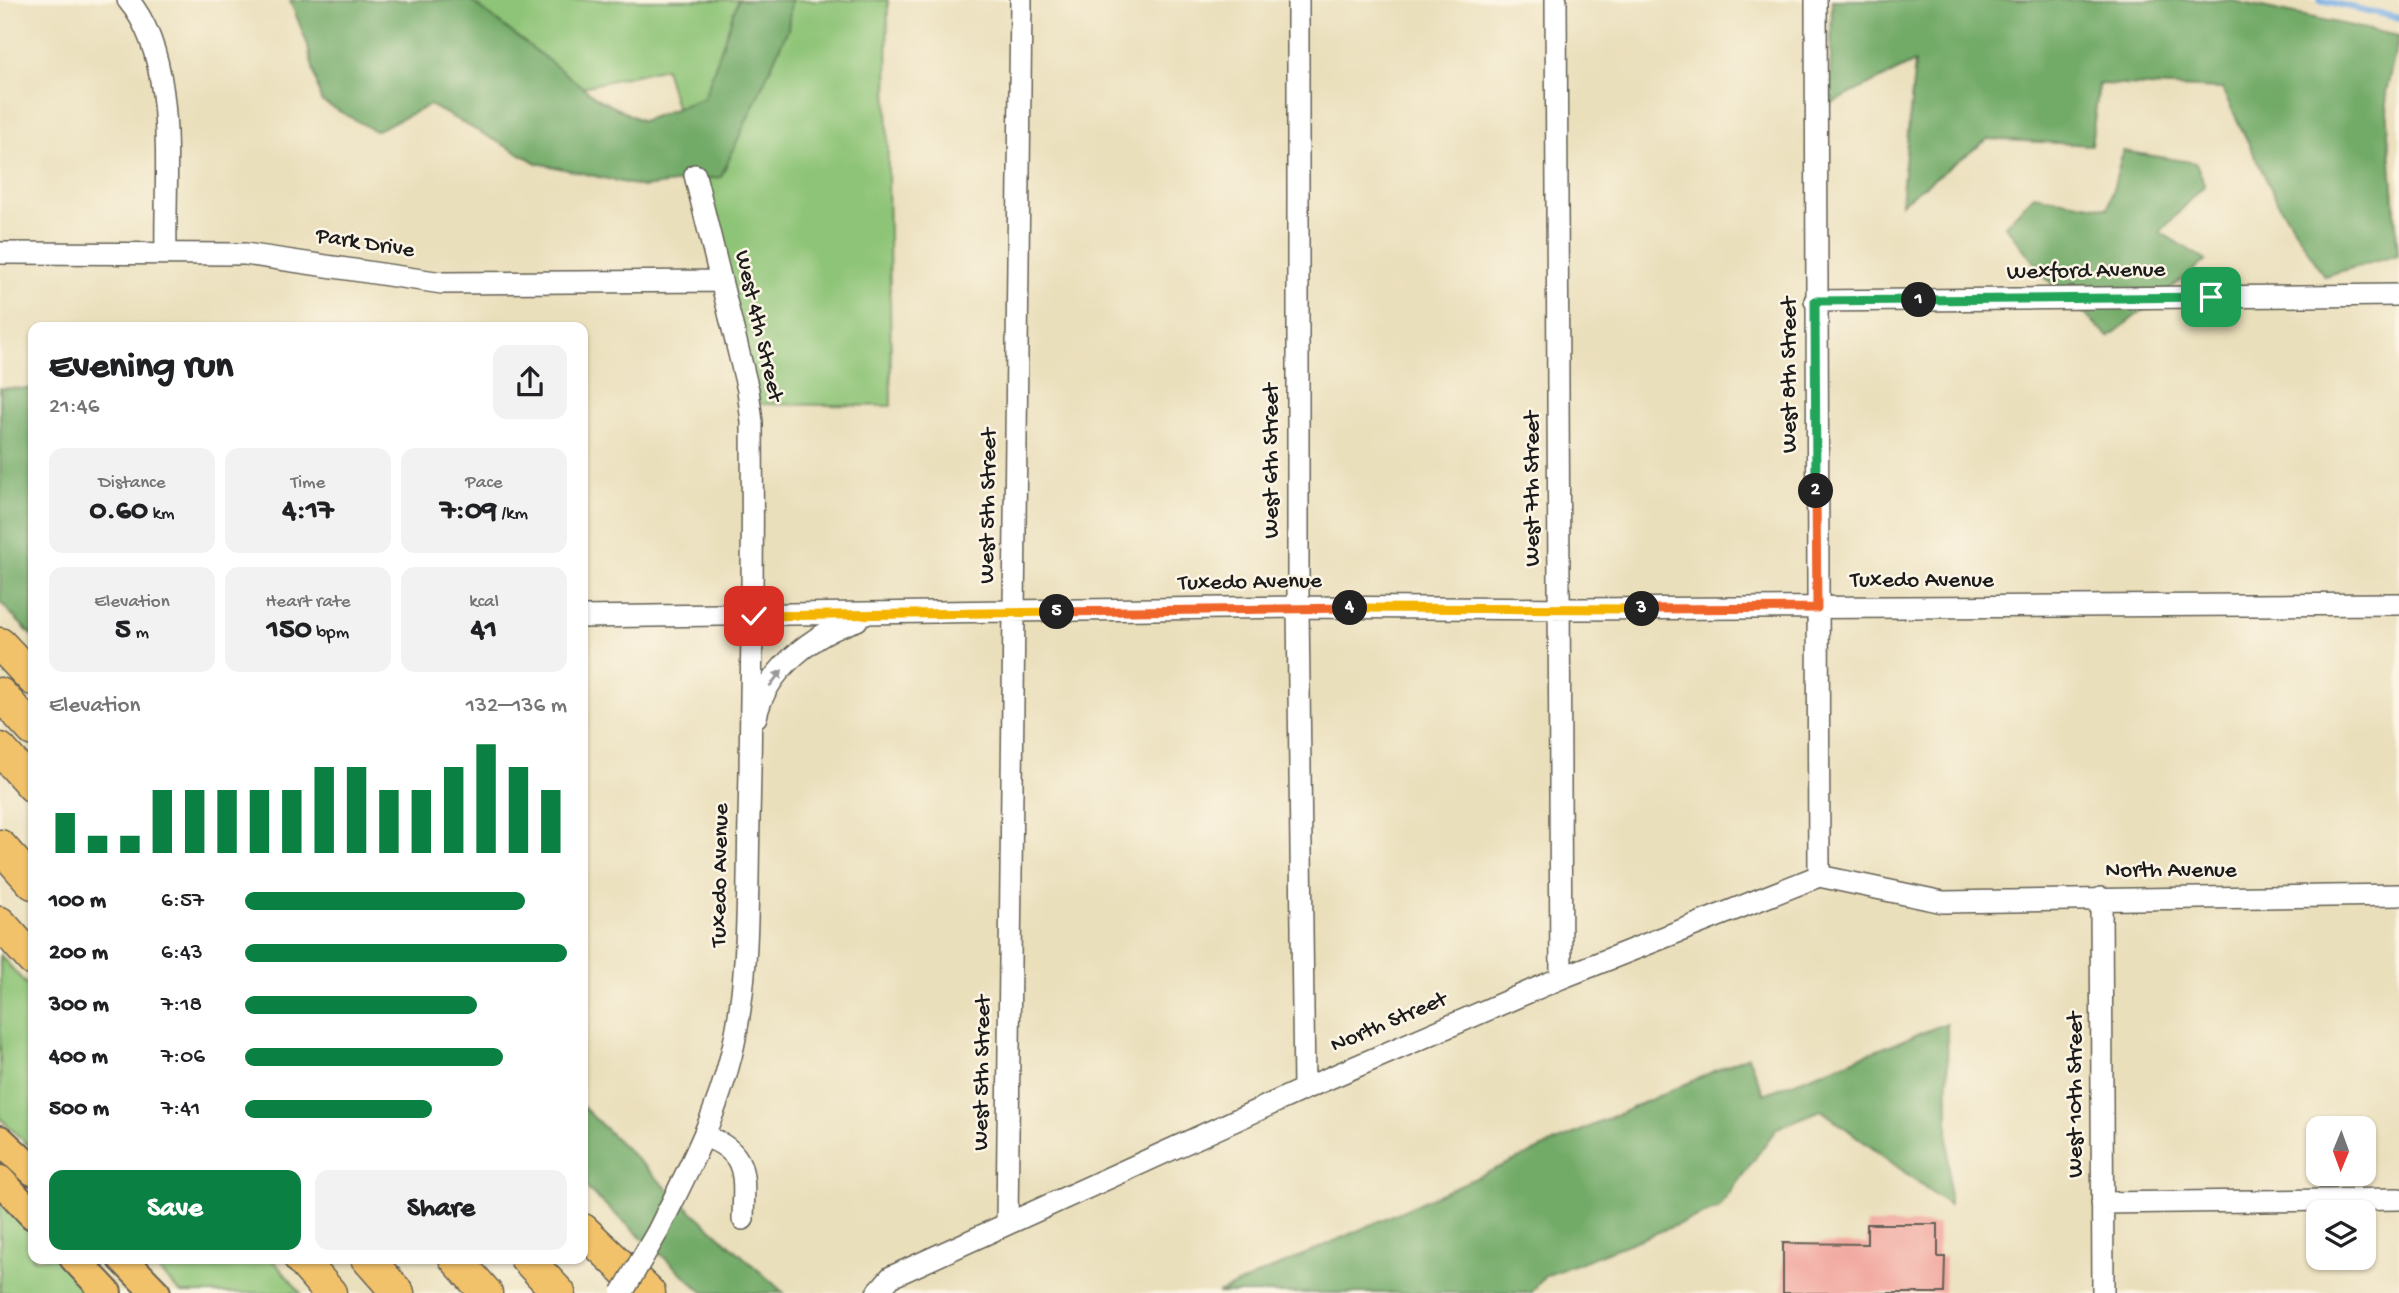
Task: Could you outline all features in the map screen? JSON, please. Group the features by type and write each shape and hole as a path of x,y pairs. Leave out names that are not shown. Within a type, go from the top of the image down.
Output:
{"highway":[{"path":"0,644 28,674"},
{"path":"0,694 28,725"},
{"path":"0,749 28,780"},
{"path":"0,846 28,877"},
{"path":"0,923 28,954"},
{"path":"588,1235 649,1293"},
{"path":"305,1264 330,1293"},
{"path":"372,1264 398,1293"},
{"path":"460,1264 486,1293"},
{"path":"532,1264 559,1293"}],"main road":[{"path":"0,1140 28,1166"},
{"path":"0,1180 28,1210"},
{"path":"80,1264 107,1293"},
{"path":"128,1264 156,1293"}],"street":[{"path":"128,0 142,16 156,50 164,92 166,251"},
{"name":"West 5th Street","path":"1007,1223 1021,0"},
{"name":"West 6th Street","path":"1298,0 1298,607 1304,1089"},
{"name":"West 7th Street","path":"1556,0 1561,978"},
{"name":"West 8th Street","path":"1816,0 1819,876"},
{"name":"West 4th Street","path":"695,175 748,390 752,422 754,616"},
{"name":"Park Drive","path":"0,253 166,251 283,257 442,283 721,281"},
{"name":"Wexford Avenue","path":"1815,301 2399,296"},
{"name":"Tuxedo Avenue","path":"622,1293 657,1231 704,1136 731,1055 745,964 754,616 1298,607 1559,609 2399,604"},
{"path":"751,740 758,707 773,680 797,653 821,634 881,615"},
{"path":"588,617 754,616"},
{"name":"North Street","path":"877,1293 891,1277 1304,1089 1561,978 1819,876"},
{"name":"North Avenue","path":"1819,876 1943,902 2399,895"},
{"name":"West 10th Street","path":"2101,898 2103,1293"},
{"path":"704,1136 732,1150 742,1164 743,1219"},
{"path":"2102,1203 2399,1199"}],"green space":[{"path":"290,0 470,0 598,99 642,121 704,98 738,0 791,0 788,29 721,177 643,187 537,163 430,105 375,131 321,101 307,43"},
{"path":"433,0 888,0 891,406 760,404 665,68 535,98"},
{"path":"1832,0 2229,0 2399,36 2386,92 2398,255 2324,276 2277,201 2222,89 2099,84 2091,145 1988,139 1901,203 1915,62 1830,104"},
{"path":"2123,151 2196,163 2205,185 2160,232 2206,260 2109,337 2046,278 2005,225 2034,195 2108,208"},
{"path":"0,388 28,389 28,632 0,602"},
{"path":"0,955 28,986 28,1145 0,1118"},
{"path":"1947,1023 1949,1205 1821,1110 1777,1128 1718,1209 1545,1276 1531,1293 1218,1293 1748,1056 1764,1094"},
{"path":"588,1112 675,1196 784,1293 704,1293 588,1189"},
{"path":"0,1180 28,1210 28,1264 80,1264 107,1293 0,1293"},
{"path":"153,1264 276,1264 301,1293 181,1293"}],"building":[{"path":"1867,1224 1938,1224 1938,1257 1945,1257 1944,1293 1783,1293 1783,1243 1867,1244"}],"waterway":[{"path":"2320,0 2399,18"}],"route":[{"path":"754,616 1298,607 1817,608 1815,301 2211,297"}]}
